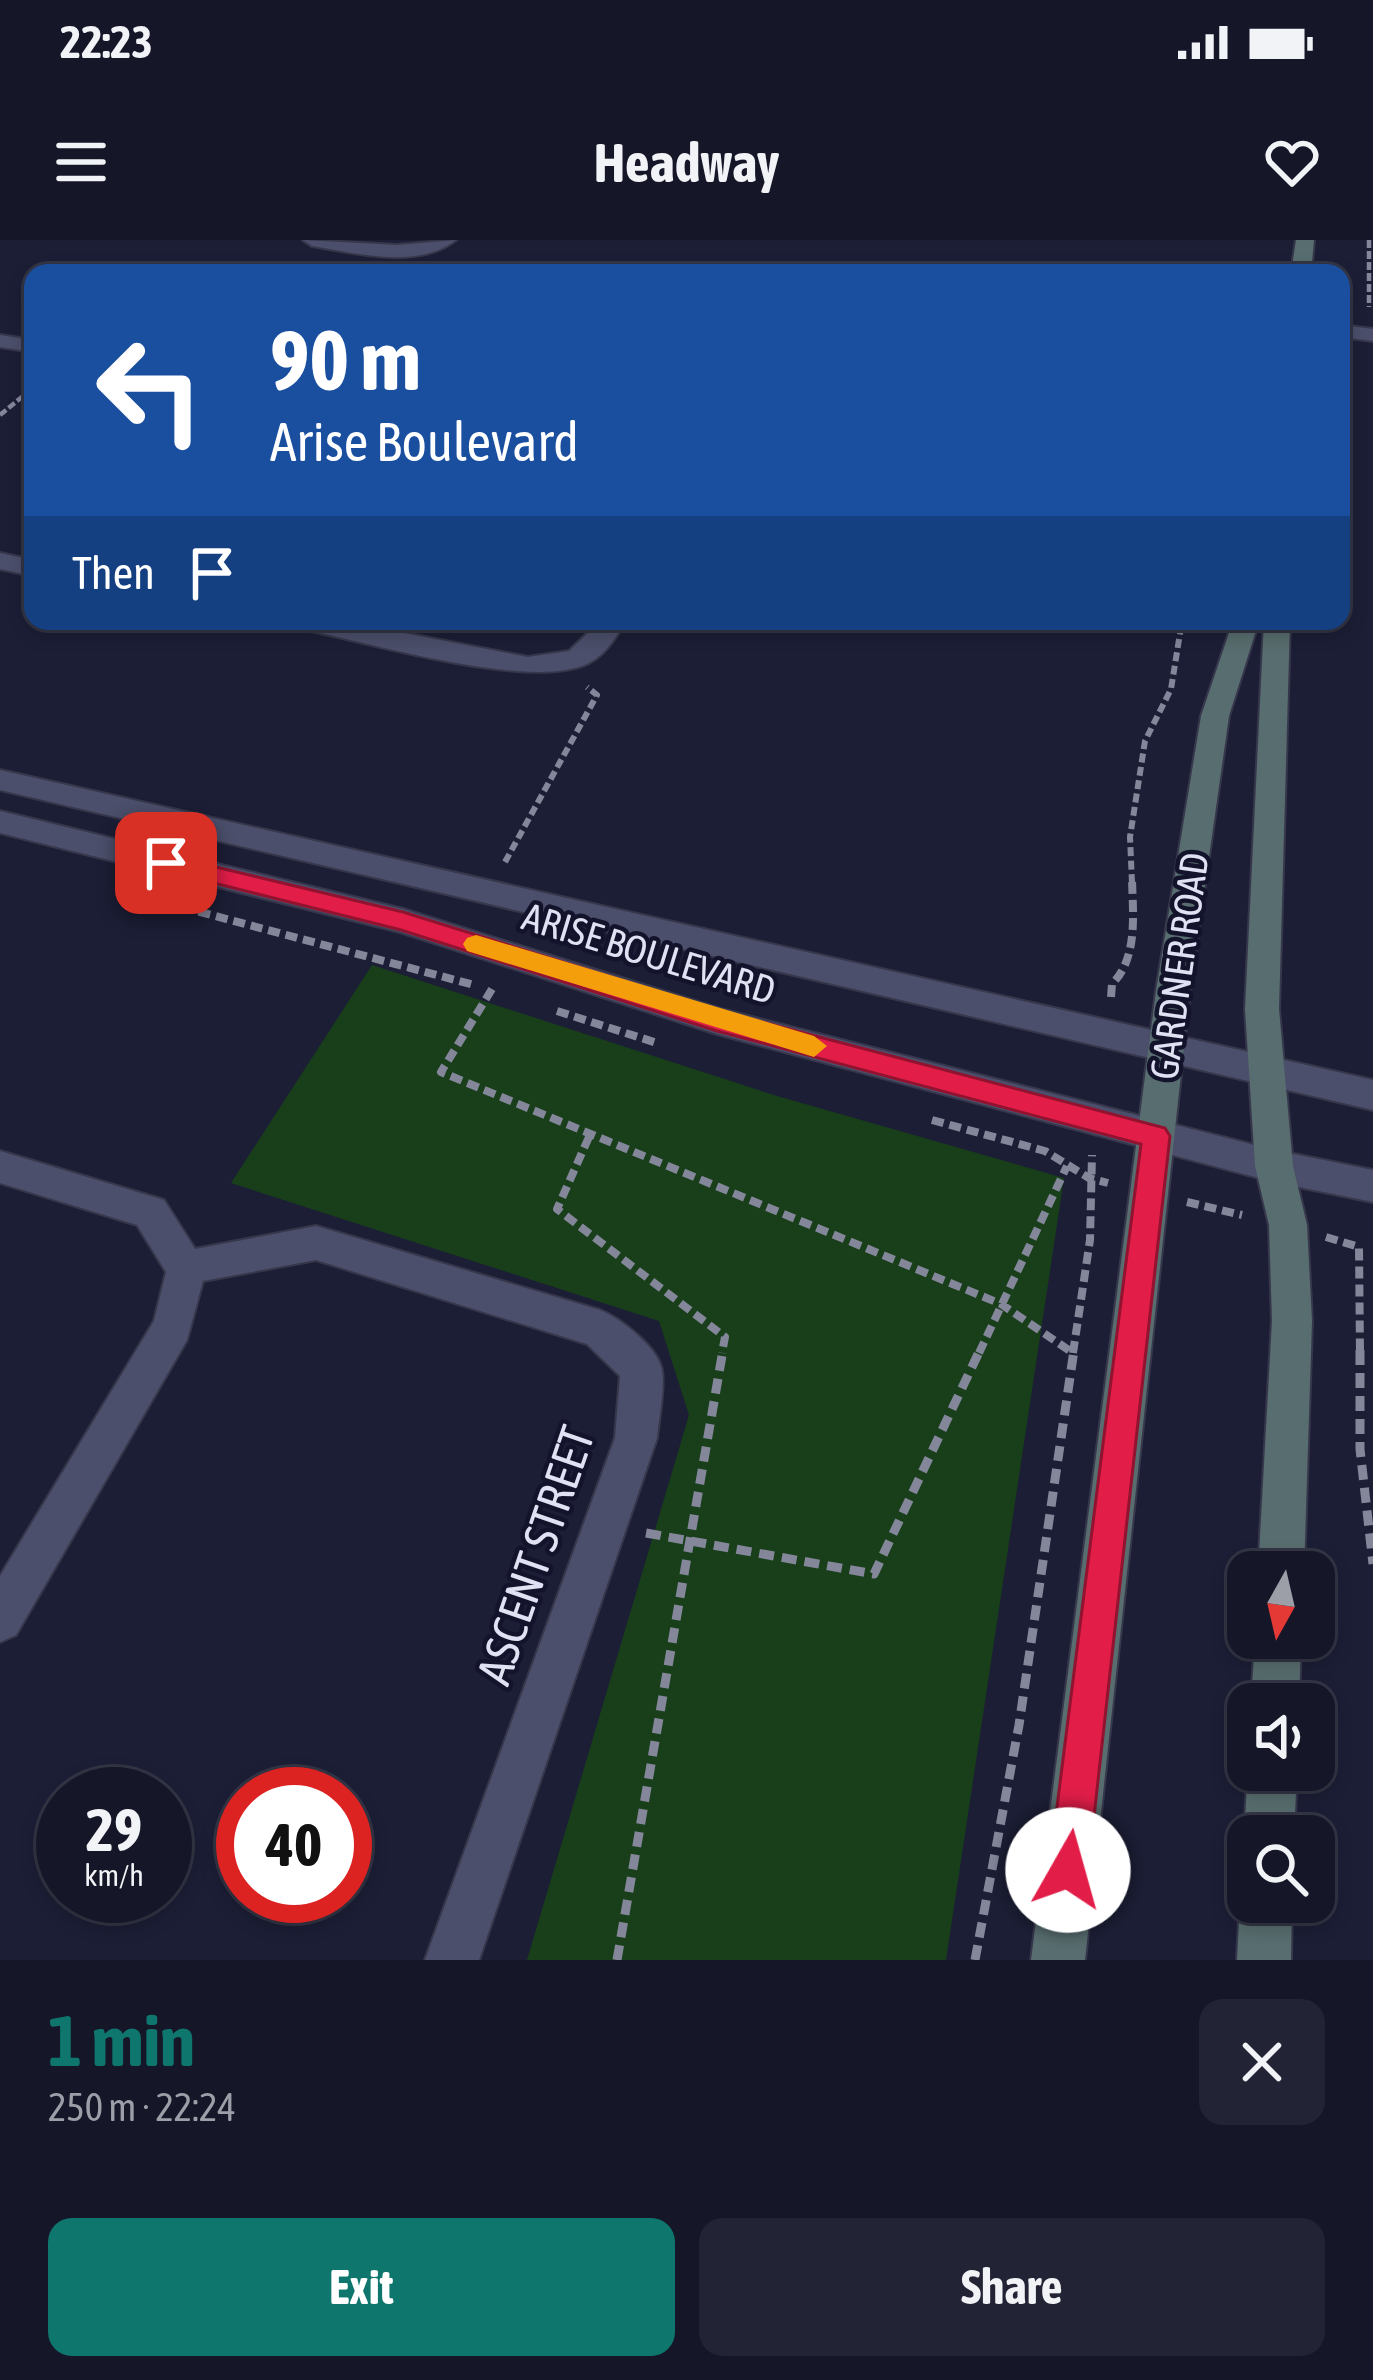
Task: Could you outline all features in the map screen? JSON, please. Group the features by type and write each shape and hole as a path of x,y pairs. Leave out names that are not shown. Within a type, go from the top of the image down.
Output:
{"street":[{"path":"312,240 394,252 431,248 447,240"},
{"path":"347,630 528,666 563,667 599,646 608,630"},
{"name":"GARDNER ROAD","path":"1058,1960 1167,1046 1215,716 1243,630"},
{"name":"GARDNER ROAD","path":"1276,630 1263,1069 1274,1166 1288,1225 1292,1321 1282,1551"},
{"name":"ARISE BOULEVARD","path":"0,780 1373,1095"},
{"name":"ARISE BOULEVARD","path":"0,822 403,921 717,1021 1274,1166 1373,1186"},
{"path":"0,1167 150,1212 186,1270 173,1327 0,1619"},
{"name":"ASCENT STREET","path":"186,1270 215,1259 316,1243 600,1329 641,1369 636,1438 452,1960"},
{"path":"1264,1960 1265,1923"}],"path":[{"path":"1369,240 1373,314"},
{"path":"0,415 24,395"},
{"path":"1109,1034 1112,984 1124,972 1134,927 1130,837 1145,741 1171,689 1181,630"},
{"path":"505,862 597,694 563,667"},
{"path":"118,891 514,997"},
{"path":"492,989 441,1072 1001,1304 1070,1351"},
{"path":"535,1004 666,1046"},
{"path":"911,1114 1045,1151 1089,1178 1288,1225 1359,1247 1360,1449 1373,1564"},
{"path":"975,1960 1018,1725 1090,1240 1095,1120"},
{"path":"604,1526 874,1574 1067,1166"}],"green space":[{"path":"372,965 777,1096 1064,1178 946,1960 527,1960 689,1415 659,1321 231,1183"}],"slow traffic":[{"path":"476,944 717,1021 814,1046"}],"route":[{"path":"166,863 403,921 717,1021 1156,1136 1068,1870"}]}
